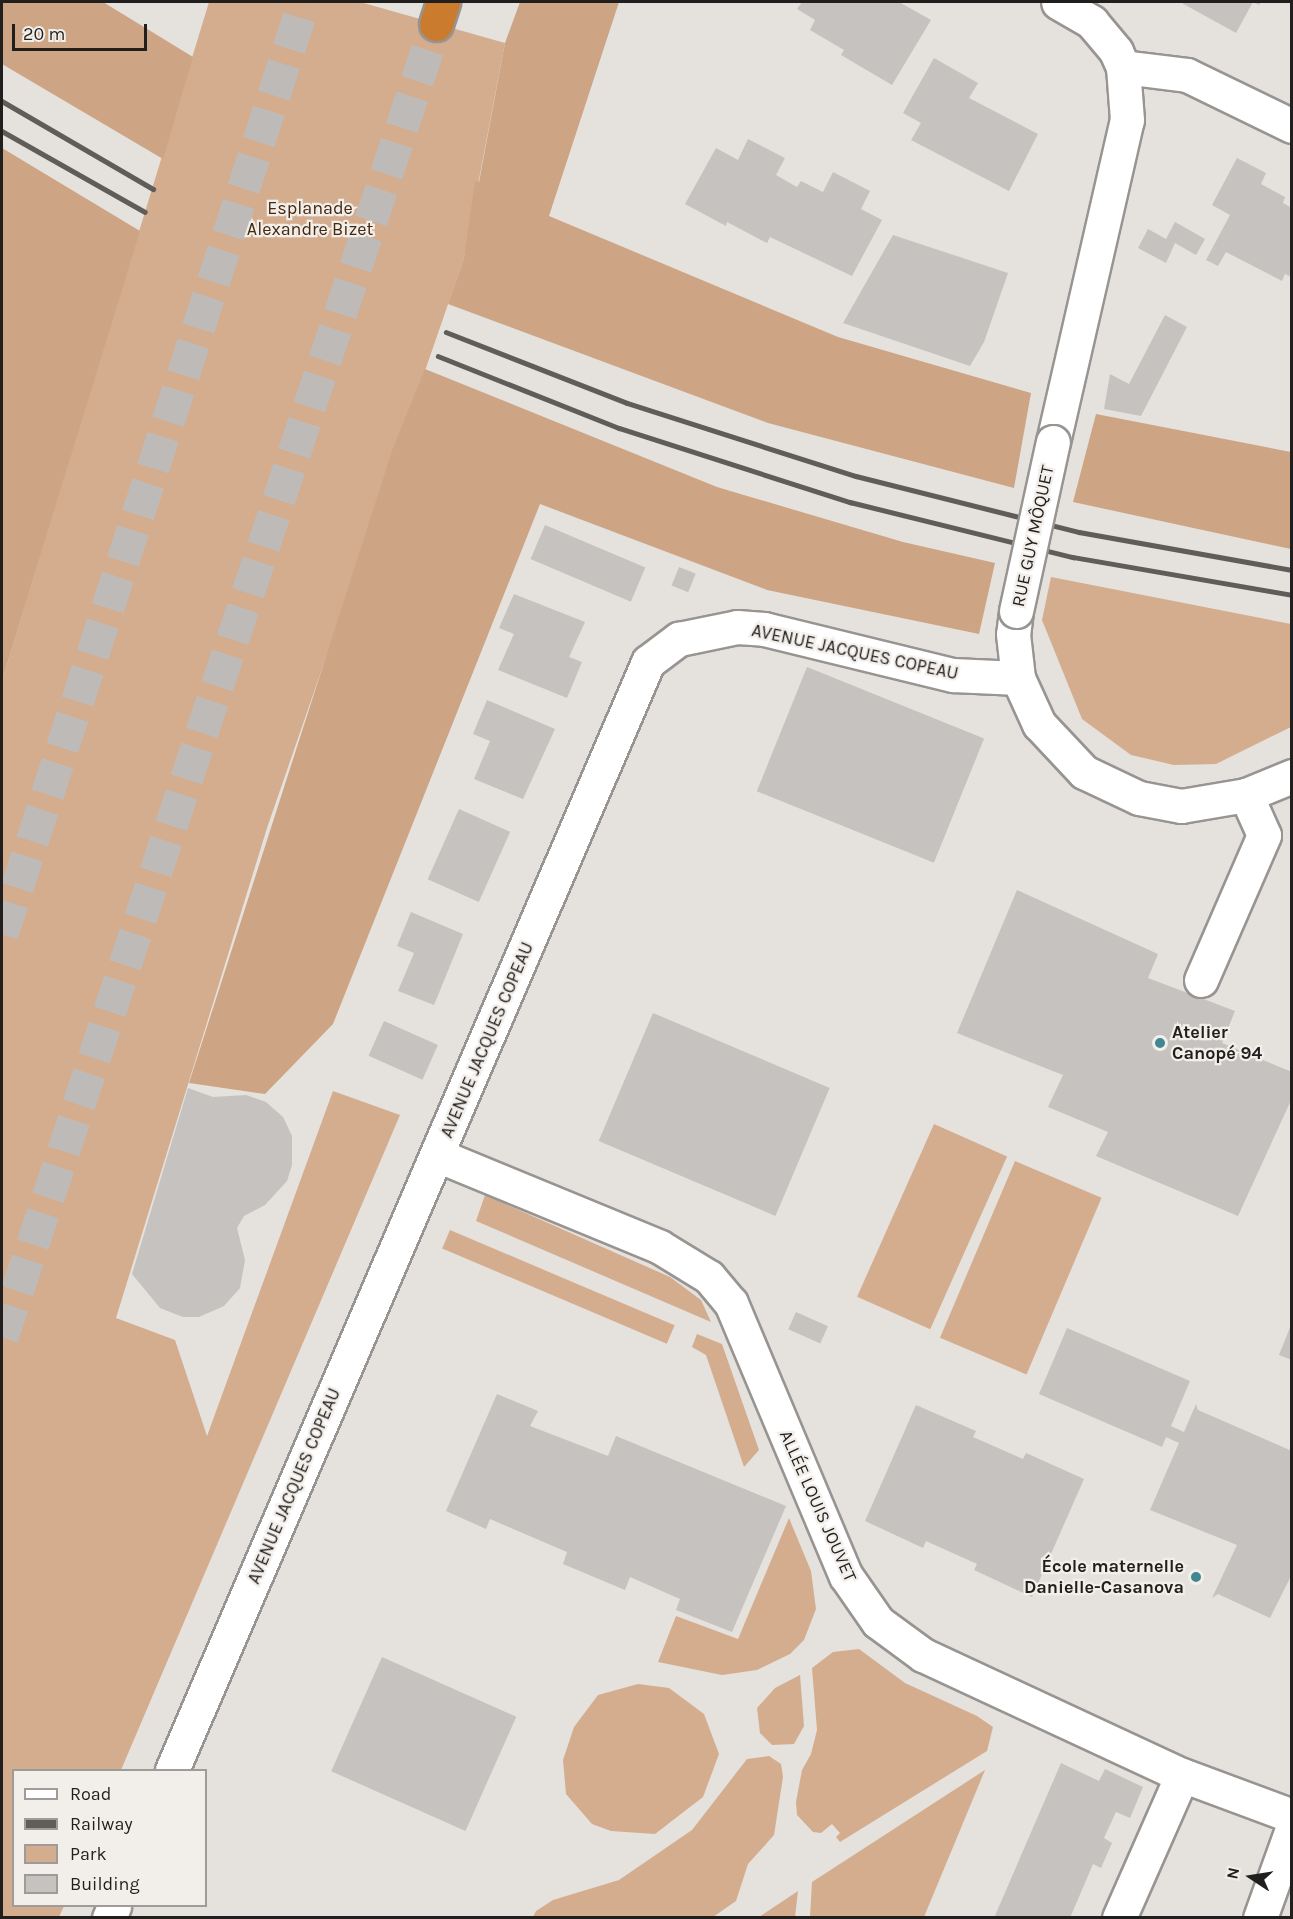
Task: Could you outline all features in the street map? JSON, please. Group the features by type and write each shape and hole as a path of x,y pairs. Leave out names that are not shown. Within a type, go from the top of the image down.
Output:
{"street":[{"path":"1058,2 1097,12 1123,66 1186,75 1292,126"},
{"name":"RUE GUY MÔQUET","path":"1123,66 1125,139 1053,442 1016,611 1012,634 1018,678 1040,724 1084,772 1139,798 1181,806 1246,795 1292,776"},
{"name":"AVENUE JACQUES COPEAU","path":"172,1769 648,662 663,649 680,639 709,631 764,629 953,675 1018,678"},
{"path":"1201,980 1264,835 1246,795"},
{"name":"ALLÉE LOUIS JOUVET","path":"437,1155 660,1247 709,1277 731,1304 846,1576 878,1622 923,1655 1182,1775 1292,1816"},
{"path":"1119,1917 1182,1775"},
{"path":"1260,1917 1292,1828"}],"green space":[{"name":"Esplanade Alexandre Bizet","path":"209,2 360,2 505,43 464,258 267,828 116,1318 175,1340 207,1436 333,1091 400,1115 121,1769 12,1769 12,1907 64,1907 59,1917 2,1918 2,681"},
{"path":"1051,577 1291,624 1291,727 1216,764 1174,765 1131,755 1082,719 1042,620"},
{"path":"934,1124 1007,1157 930,1329 857,1297"},
{"path":"1015,1161 1102,1198 1027,1374 940,1338"},
{"path":"485,1195 670,1277 701,1300 711,1322 476,1221"},
{"path":"450,1230 675,1325 667,1344 442,1248"},
{"path":"697,1334 722,1344 759,1450 744,1467 706,1355 692,1347"},
{"path":"789,1518 811,1571 816,1609 804,1640 790,1654 757,1670 722,1675 658,1662 676,1616 738,1639"},
{"path":"859,1649 905,1683 977,1716 993,1727 987,1751 840,1842 836,1837 840,1833 832,1824 821,1833 813,1832 797,1815 796,1802 802,1770 811,1754 817,1730 812,1668 833,1652"},
{"path":"800,1675 804,1726 794,1744 772,1745 760,1733 757,1708 775,1688"},
{"path":"638,1684 669,1688 704,1714 719,1754 703,1797 655,1834 611,1831 592,1824 566,1794 563,1760 574,1727 598,1695"},
{"path":"769,1756 781,1764 783,1777 774,1835 748,1864 736,1901 713,1917 533,1917 536,1911 553,1900 619,1880 692,1830 747,1759"},
{"path":"985,1770 924,1917 810,1917 812,1882"},
{"path":"798,1891 795,1917 759,1917"}],"shaded area":[{"path":"2,2 103,2 193,57 163,159 2,64"},
{"path":"520,2 619,2 549,216 838,337 1031,393 1014,488 768,423 448,304 464,258 475,181 479,182 505,43"},
{"path":"2,148 140,231 2,681"},
{"path":"425,369 717,487 903,542 995,563 979,634 767,590 540,504 333,1024 265,1094 189,1083 393,448"},
{"path":"1096,414 1291,452 1291,549 1073,502"}],"building":[{"path":"802,2 899,2 931,20 892,85 841,55 844,50 810,30 815,20 797,9"},
{"path":"1180,2 1253,2 1236,33"},
{"path":"934,58 978,83 969,98 1038,134 1009,191 911,140 921,123 903,113"},
{"path":"748,139 785,158 776,175 797,187 801,181 823,192 833,172 870,191 861,209 882,220 852,276 770,237 767,243 727,222 726,226 685,204 716,148 738,160"},
{"path":"1237,158 1266,173 1261,184 1285,197 1283,203 1292,208 1292,277 1285,274 1282,281 1226,252 1218,266 1206,260 1230,215 1212,205"},
{"path":"1175,222 1205,239 1196,255 1175,243 1166,263 1138,248 1148,229 1166,239"},
{"path":"893,235 1008,273 984,342 970,366 843,323"},
{"path":"1165,315 1187,327 1141,416 1104,409 1110,374 1129,384"},
{"path":"545,525 645,568 631,602 531,559"},
{"path":"679,567 696,574 688,592 672,586"},
{"path":"514,594 585,622 569,657 582,662 567,698 498,670 514,634 499,628"},
{"path":"807,667 984,739 934,863 757,791"},
{"path":"487,700 555,729 523,799 474,779 490,741 473,734"},
{"path":"459,809 510,832 479,902 428,879"},
{"path":"1017,890 1158,954 1148,978 1235,1011 1222,1043 1292,1072 1292,1098 1238,1216 1096,1156 1108,1132 1048,1107 1063,1075 957,1033"},
{"path":"411,912 463,934 434,1005 398,991 414,953 397,946"},
{"path":"653,1013 830,1088 775,1216 599,1141"},
{"path":"384,1021 438,1045 422,1080 369,1056"},
{"path":"188,1088 213,1097 246,1095 266,1102 283,1117 292,1136 292,1165 287,1181 265,1205 244,1216 237,1228 245,1260 240,1288 224,1306 199,1317 183,1317 160,1308 132,1274"},
{"path":"796,1312 828,1326 820,1344 788,1329"},
{"path":"1292,1325 1292,1360 1279,1355"},
{"path":"1067,1328 1190,1381 1171,1426 1184,1432 1196,1404 1198,1410 1292,1451 1292,1574 1270,1618 1218,1594 1212,1598 1237,1545 1150,1510 1179,1443 1166,1437 1162,1447 1039,1394"},
{"path":"497,1394 538,1411 530,1426 608,1456 616,1436 786,1506 732,1632 676,1610 680,1599 630,1577 625,1590 563,1564 567,1552 490,1519 486,1529 446,1511"},
{"path":"916,1405 976,1431 973,1437 1023,1459 1026,1453 1084,1479 1032,1597 974,1570 977,1564 926,1541 923,1548 865,1521"},
{"path":"382,1657 516,1717 465,1831 331,1771"},
{"path":"1061,1763 1099,1781 1105,1769 1143,1787 1130,1818 1116,1812 1104,1838 1112,1843 1101,1868 1093,1864 1070,1918 994,1918"}],"tunnel":[{"path":"2,934 304,2"},
{"path":"2,1337 436,24"}],"railway":[{"path":"2,101 153,189"},
{"path":"2,131 145,212"},
{"path":"446,332 627,403 856,476 1079,532 1292,570"},
{"path":"438,356 619,428 850,502 1073,557 1292,595"}],"place":[{"name":"Atelier Canopé 94","path":"1160,1043"},
{"name":"École maternelle Danielle-Casanova","path":"1196,1577"}]}
